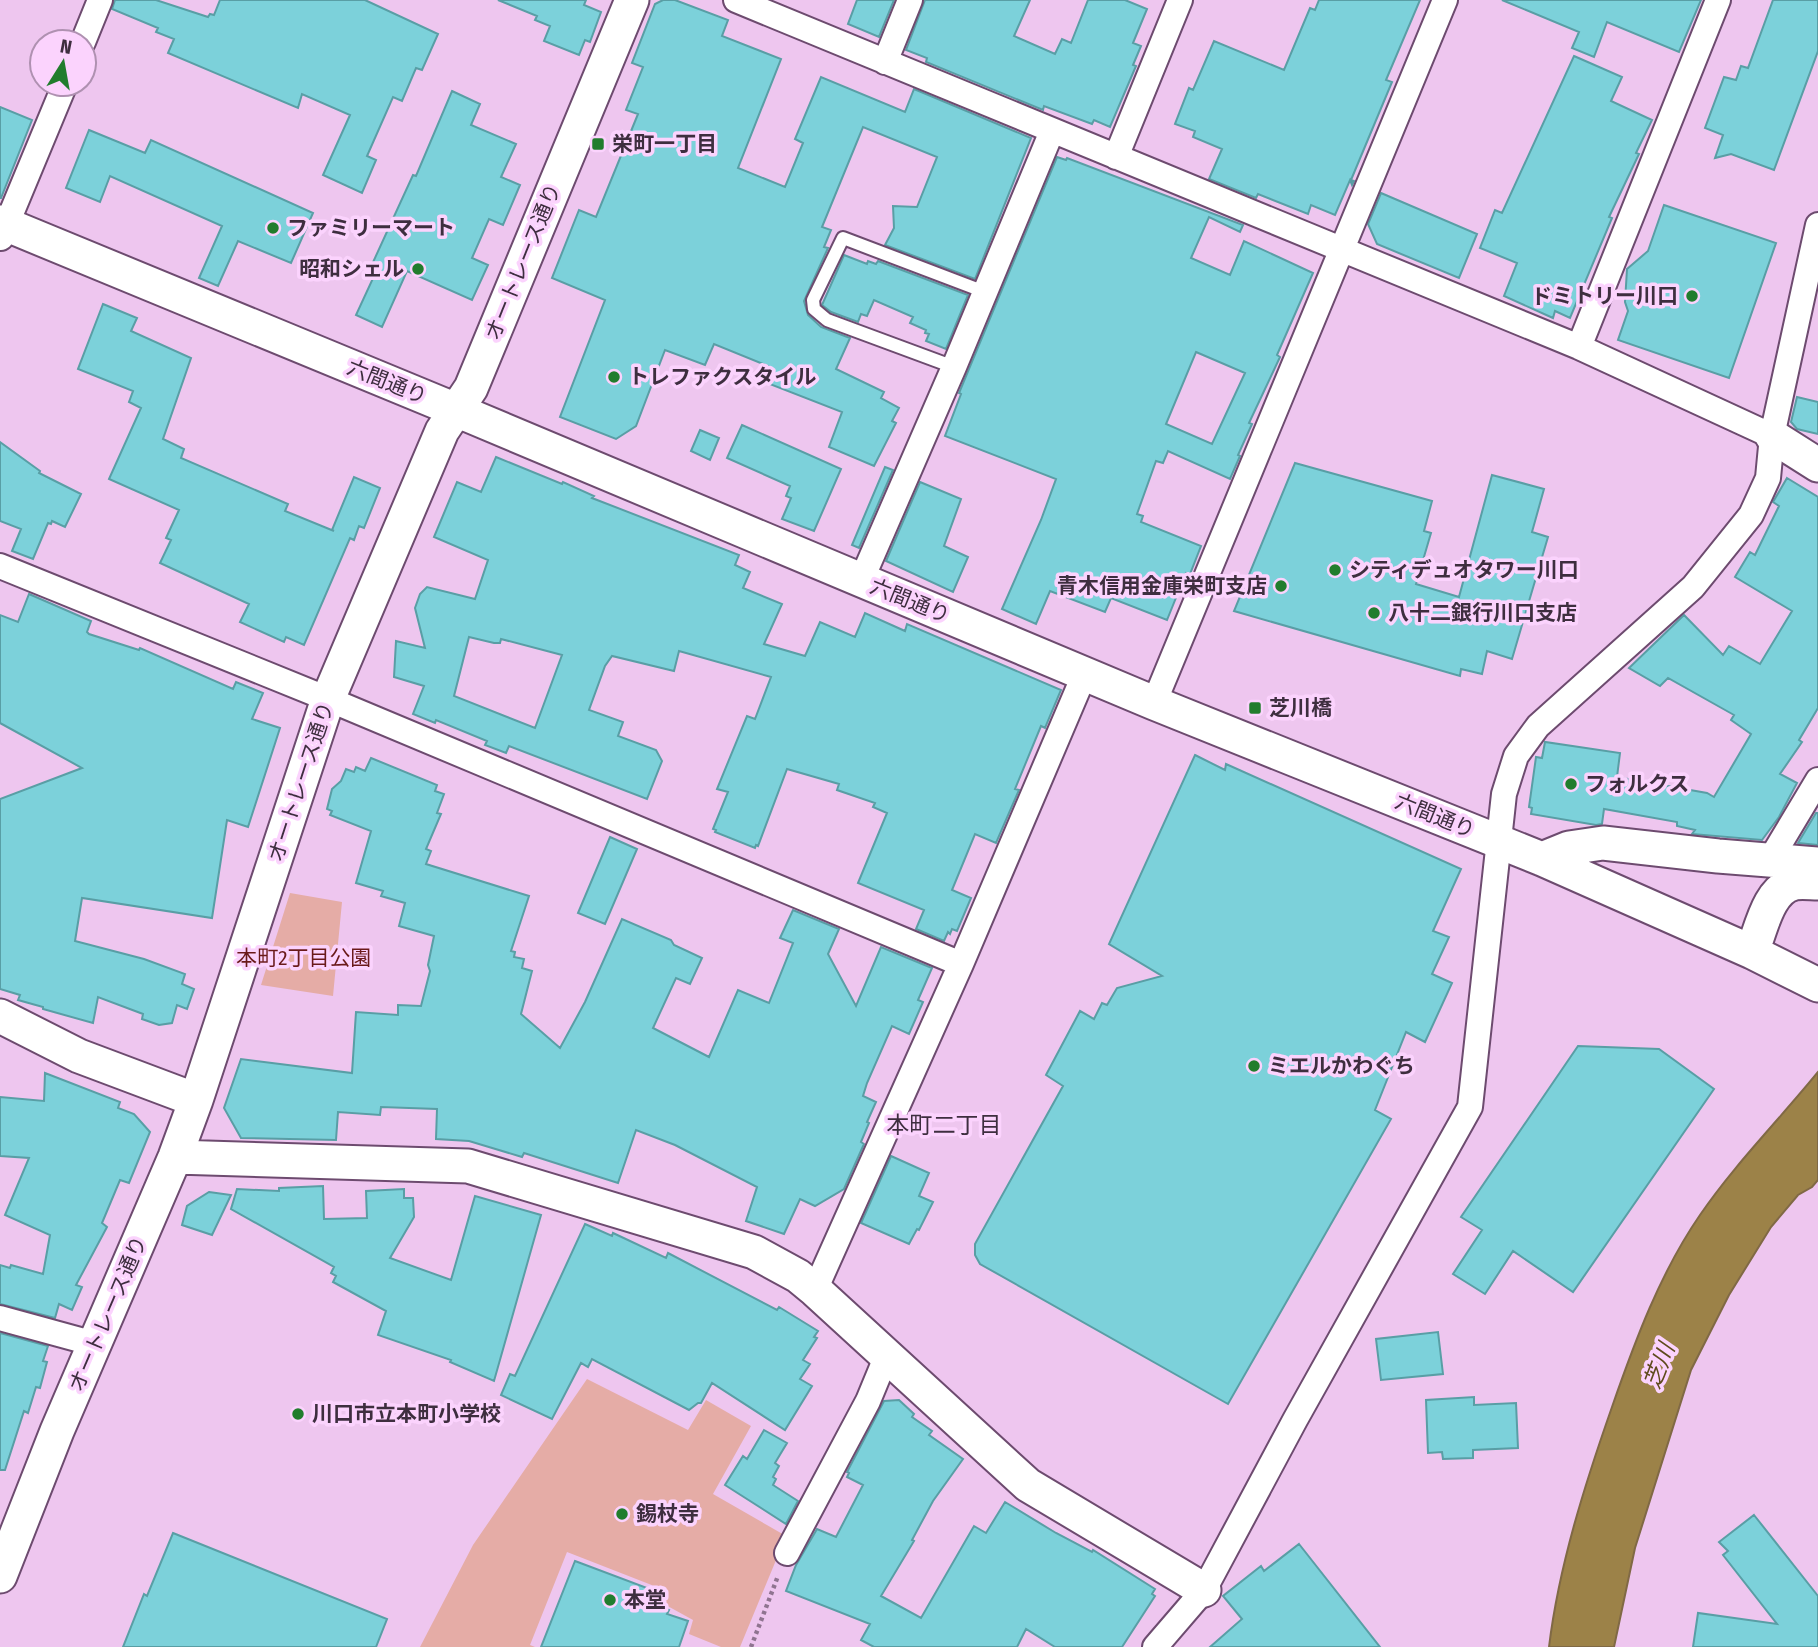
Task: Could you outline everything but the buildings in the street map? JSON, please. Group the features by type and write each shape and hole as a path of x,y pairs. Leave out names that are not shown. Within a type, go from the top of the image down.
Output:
{"street":[{"path":"89,28 100,0"},
{"name":"オートレース通り","path":"0,1576 57,1431 175,1157 328,699 442,431 471,388 632,0"},
{"path":"736,0 1579,347 1772,436 1818,465"},
{"path":"885,62 911,0"},
{"path":"1116,157 1180,0"},
{"path":"1154,703 1445,0"},
{"path":"1579,347 1718,0"},
{"path":"2,229 59,98"},
{"path":"861,580 954,368 1052,131"},
{"path":"1155,1647 1204,1590 1295,1420 1470,1107 1504,794 1516,756 1538,726 1693,587 1751,515 1768,478 1772,436 1818,225"},
{"name":"六間通り","path":"2,229 456,410 1154,703 1542,859 1752,952 1818,985"},
{"path":"0,566 328,699 961,964"},
{"path":"815,1290 961,964 1086,673"},
{"path":"1770,860 1818,780"},
{"path":"1542,859 1569,848 1603,843 1818,864"},
{"path":"1752,952 1773,898 1781,888 1795,883 1818,883"},
{"path":"0,1016 79,1056 196,1100"},
{"path":"175,1157 468,1166 754,1252 798,1276 815,1290 1028,1485 1204,1590"},
{"path":"0,1318 95,1345"},
{"path":"788,1553 868,1401 887,1355"}],"lane":[{"path":"954,368 827,320 814,309 813,300 843,238 985,292"}],"path":[{"path":"751,1647 788,1553"}],"green space":[{"name":"本町2丁目公園","path":"290,893 342,902 333,996 261,985"},
{"name":"錫杖寺","path":"587,1379 688,1430 706,1400 751,1426 713,1494 786,1536 740,1647 721,1647 689,1634 693,1620 664,1604 667,1591 567,1552 530,1645 535,1647 420,1647 473,1545"}],"water":[{"name":"芝川","path":"1818,1072 1818,1180 1798,1195 1771,1227 1729,1295 1691,1370 1635,1548 1614,1647 1549,1647 1559,1586 1583,1495 1630,1357 1661,1284 1686,1237 1714,1196"}],"place":[{"name":"栄町一丁目","path":"598,144"},
{"name":"ファミリーマート","path":"273,228"},
{"name":"昭和シェル","path":"418,269"},
{"name":"ドミトリー川口","path":"1692,296"},
{"name":"トレファクスタイル","path":"614,377"},
{"name":"シティデュオタワー川口","path":"1335,570"},
{"name":"青木信用金庫栄町支店","path":"1281,586"},
{"name":"八十二銀行川口支店","path":"1374,613"},
{"name":"芝川橋","path":"1255,708"},
{"name":"フォルクス","path":"1571,784"},
{"name":"ミエルかわぐち","path":"1254,1066"},
{"name":"川口市立本町小学校","path":"298,1414"},
{"name":"錫杖寺","path":"622,1514"},
{"name":"本堂","path":"610,1600"}],"district":[{"name":"本町二丁目","path":"944,1125"}]}
